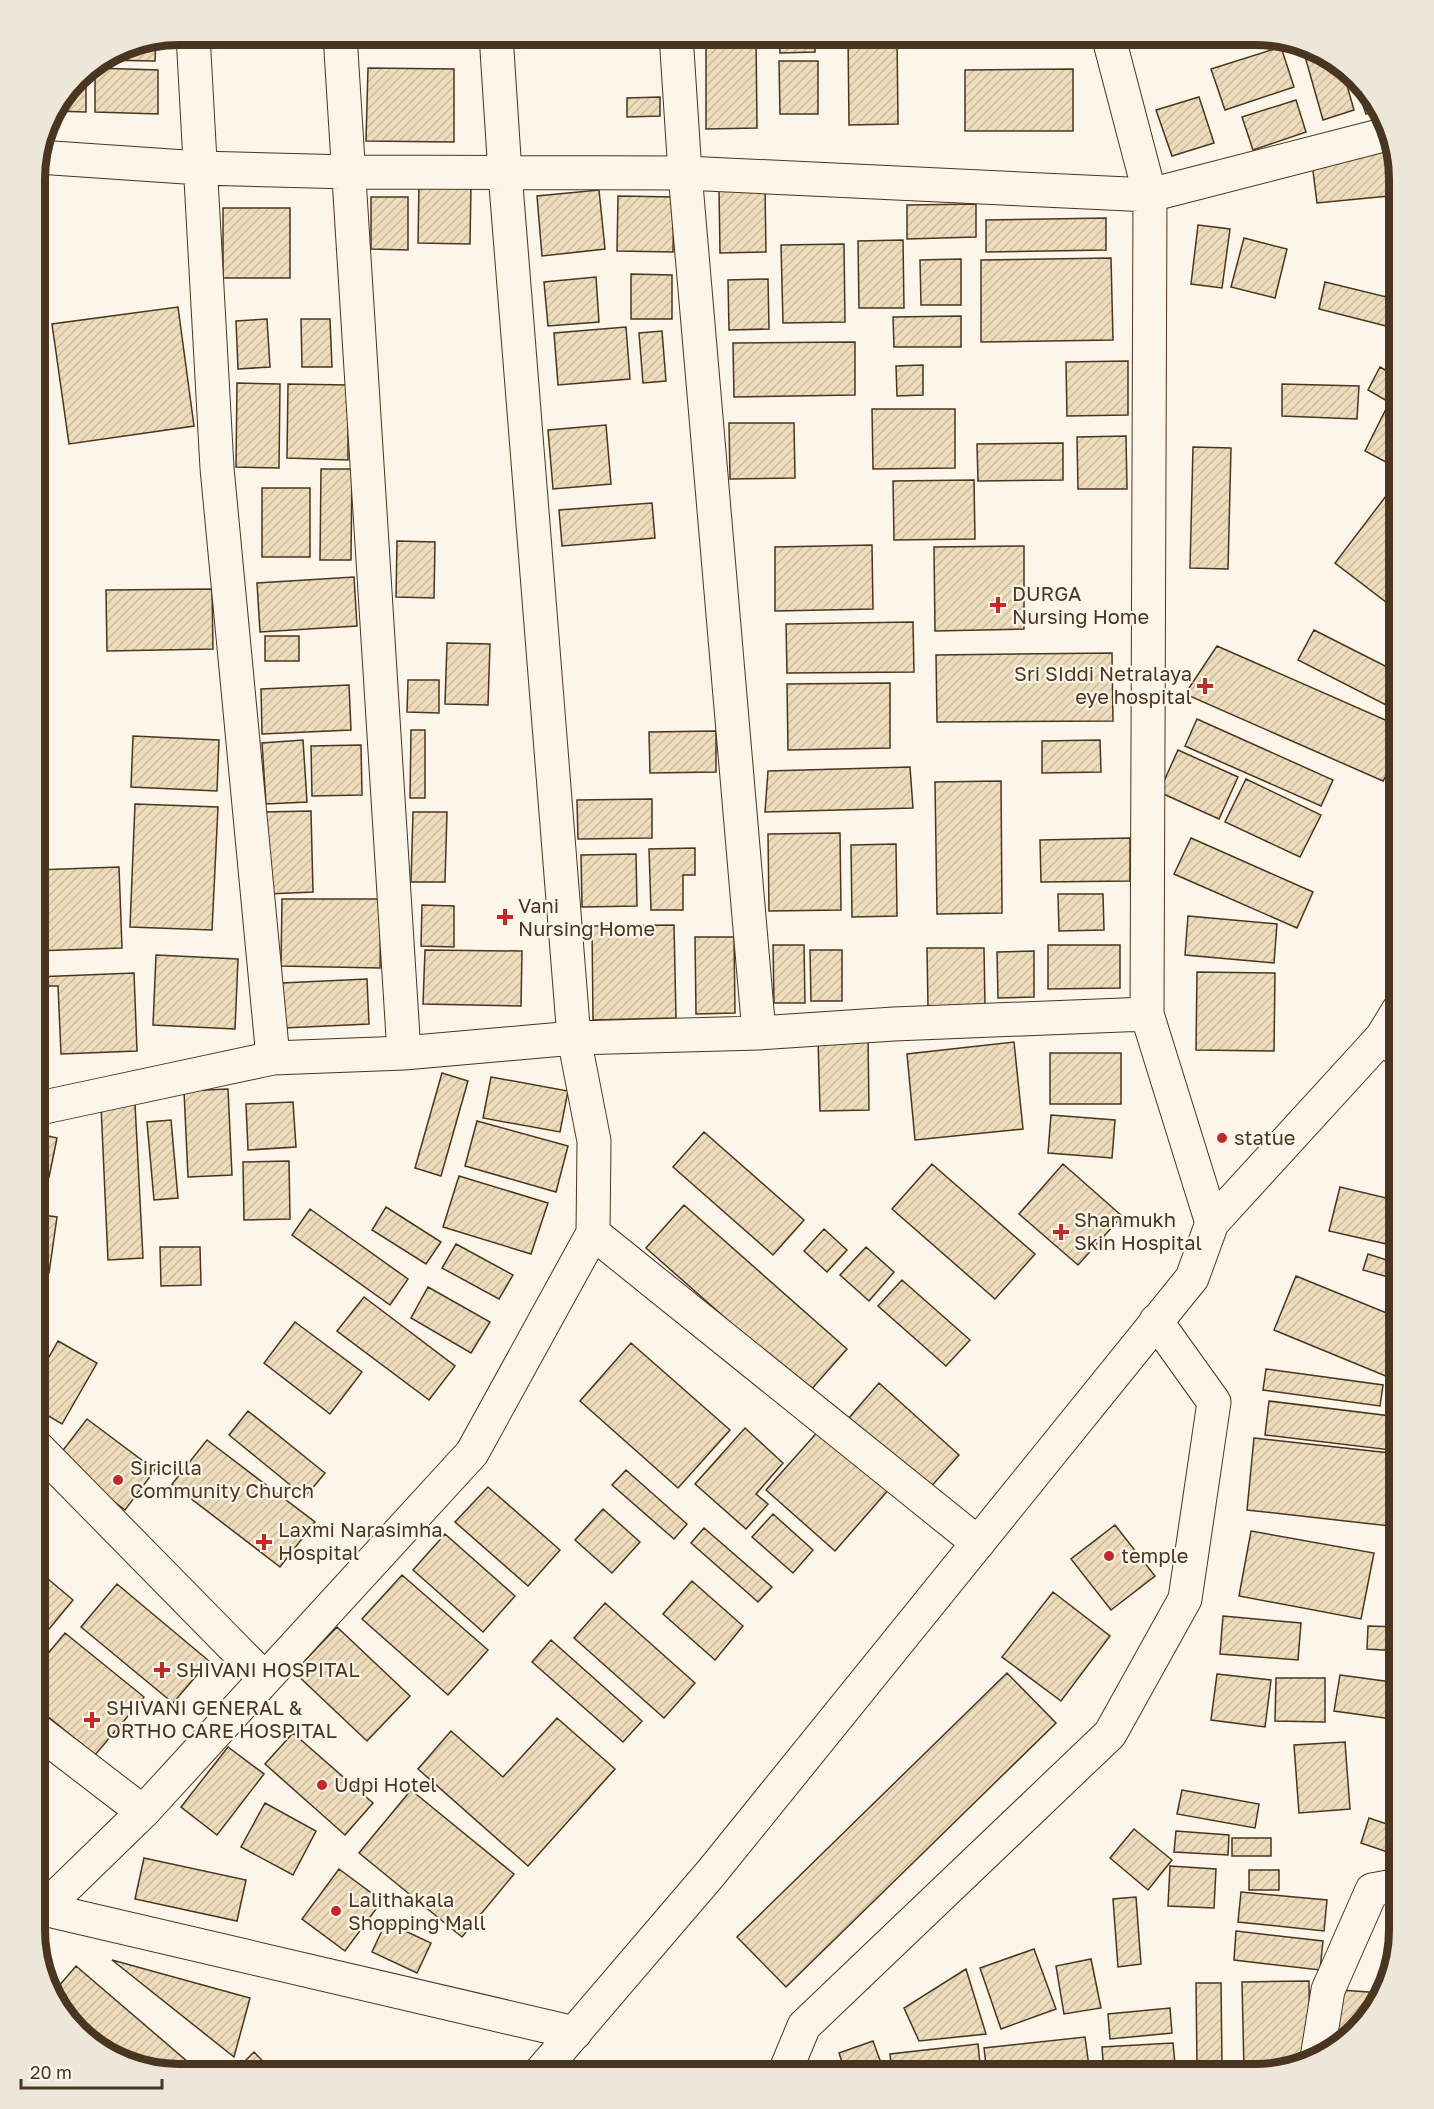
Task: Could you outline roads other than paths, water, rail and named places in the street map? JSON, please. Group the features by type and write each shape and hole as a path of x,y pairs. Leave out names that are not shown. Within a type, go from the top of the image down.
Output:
{"street":[{"path":"194,45 217,468 273,1058"},
{"path":"341,45 404,1053"},
{"path":"45,1904 143,1812 472,1453 593,1233 594,1141 574,1038 496,45"},
{"path":"677,45 685,172 759,1033"},
{"path":"1111,45 1150,195 1147,1014 1212,1222"},
{"path":"47,158 200,168 350,172 685,172 1150,195 1381,135"},
{"path":"45,1107 273,1058 404,1053 574,1038 759,1033 894,1024 1147,1014"},
{"path":"548,2064 711,1873 1192,1278 1212,1222 1389,1046"},
{"path":"593,1233 978,1542"},
{"path":"788,2064 804,2026 1110,1734 1185,1599 1214,1402 1156,1321"},
{"path":"45,1456 265,1679"},
{"path":"45,1737 143,1812"},
{"path":"1319,2048 1328,1990 1372,1890 1389,1887"},
{"path":"45,1913 575,2033"}],"place":[{"name":"DURGA Nursing Home","path":"998,605"},
{"name":"Sri SIddi Netralaya eye hospital","path":"1205,686"},
{"name":"Vani Nursing Home","path":"505,917"},
{"name":"statue","path":"1222,1138"},
{"name":"Shanmukh Skin Hospital","path":"1061,1232"},
{"name":"Siricilla Community Church","path":"118,1480"},
{"name":"Laxmi Narasimha Hospital","path":"264,1542"},
{"name":"temple","path":"1109,1556"},
{"name":"SHIVANI HOSPITAL","path":"162,1670"},
{"name":"SHIVANI GENERAL & ORTHO CARE HOSPITAL","path":"92,1720"},
{"name":"Udpi Hotel","path":"322,1785"},
{"name":"Lalithakala Shopping Mall","path":"336,1911"}]}
